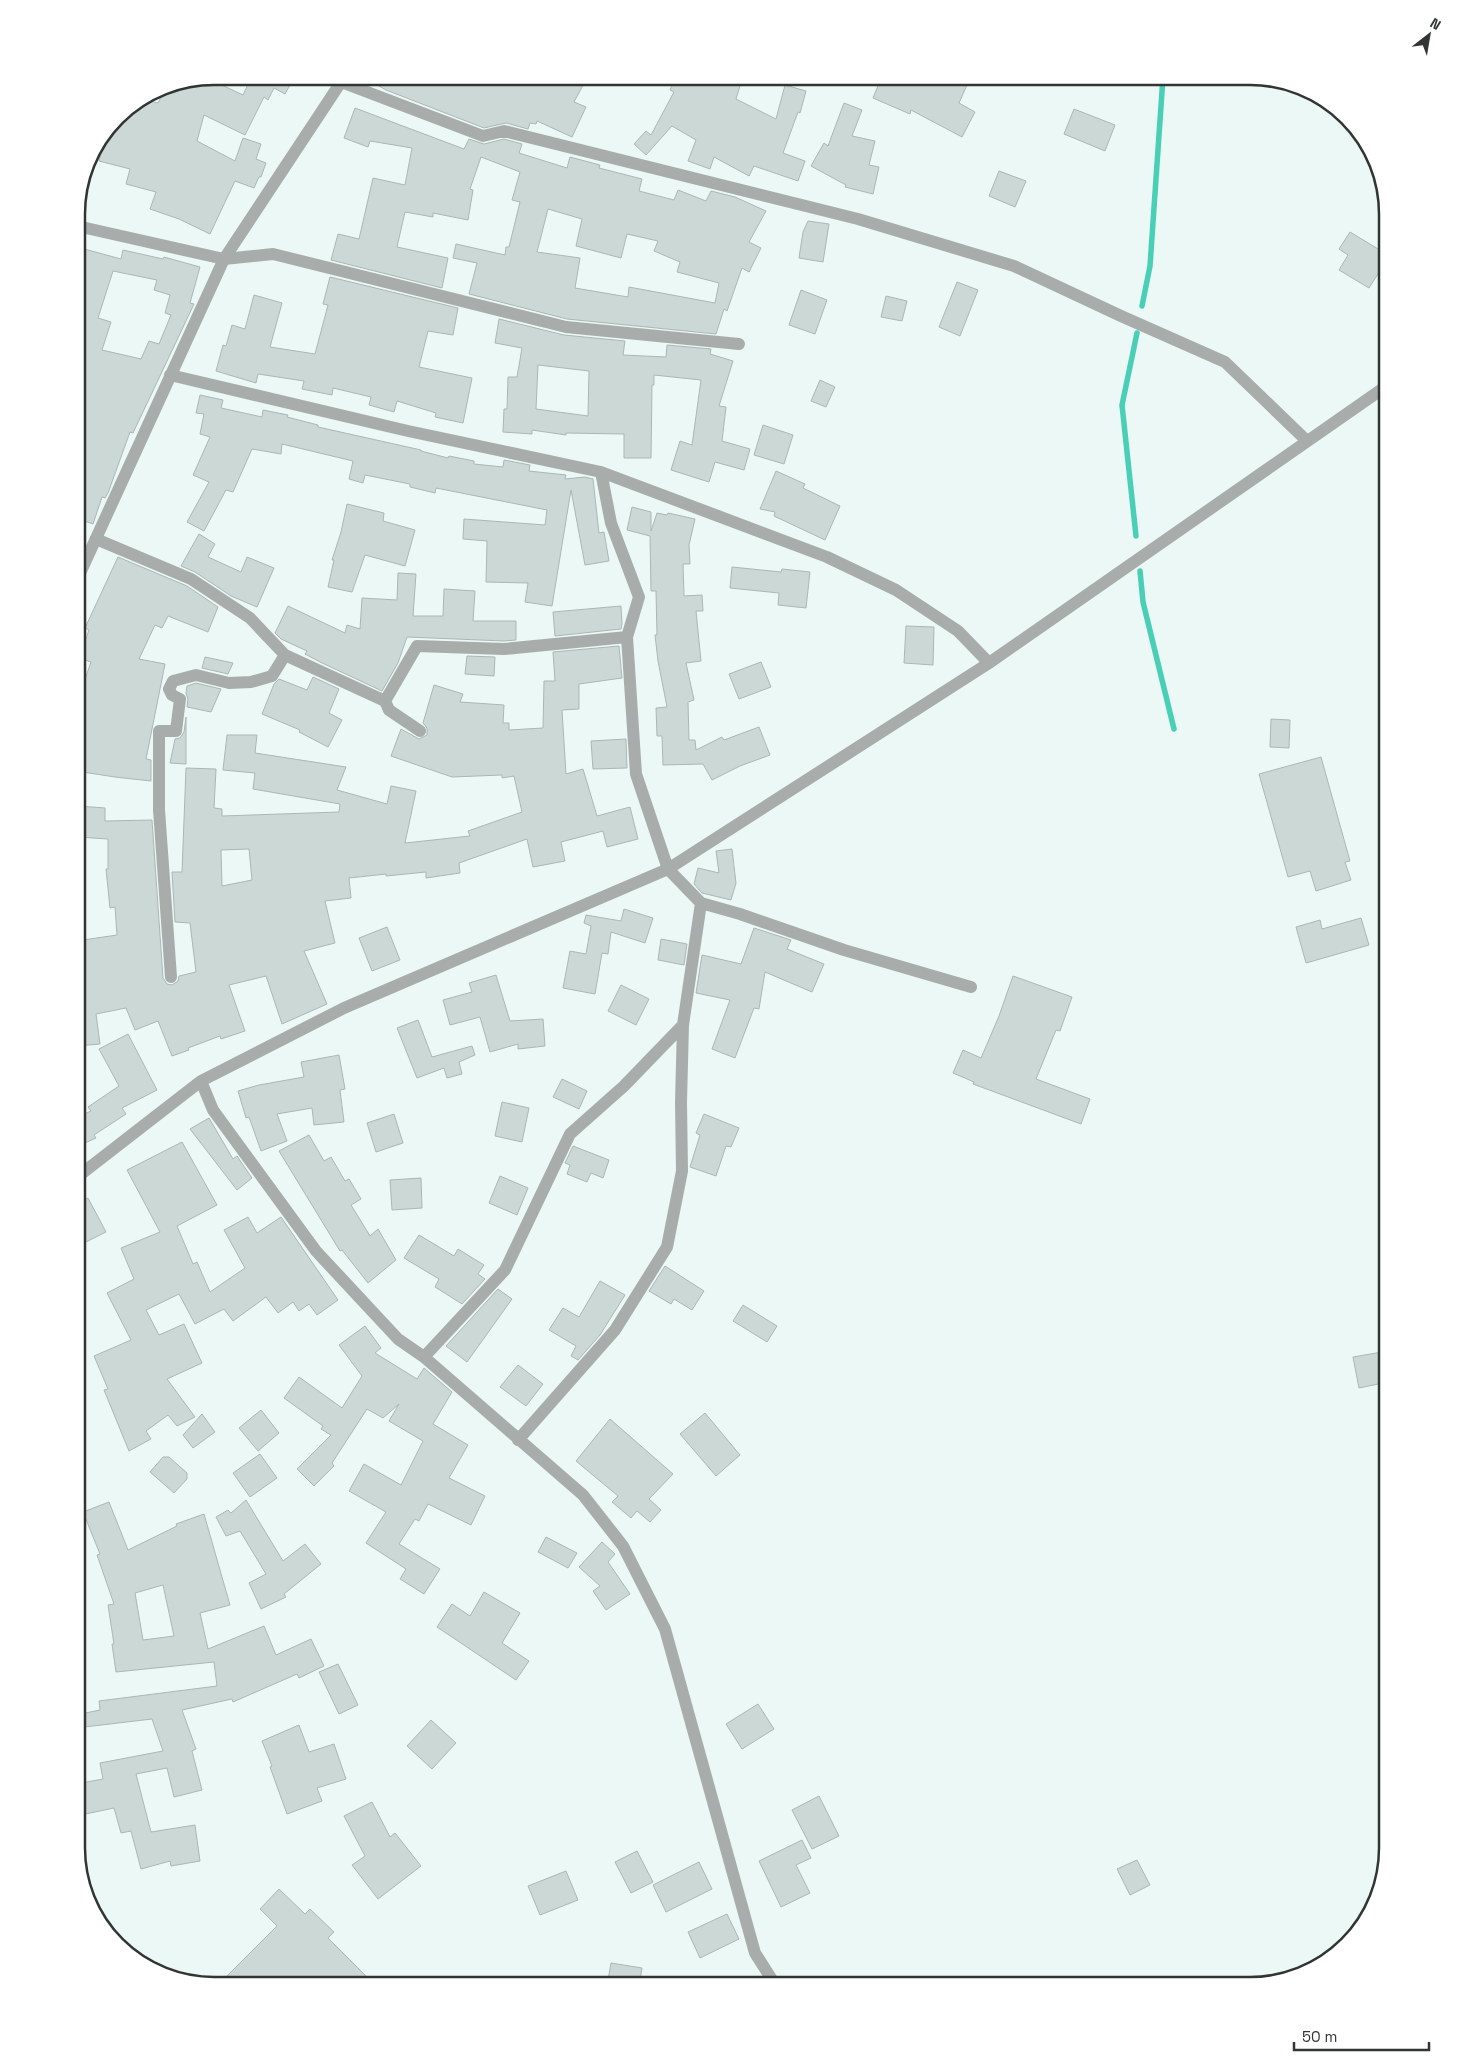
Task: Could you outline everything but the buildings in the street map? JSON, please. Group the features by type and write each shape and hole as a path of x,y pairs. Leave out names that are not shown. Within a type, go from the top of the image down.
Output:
{"street":[{"path":"85,563 224,259 339,85"},
{"path":"358,85 483,136 504,131 858,219 1014,266 1224,362 1307,441"},
{"path":"85,228 224,259 272,254 566,327 740,344"},
{"path":"170,376 398,429 601,472 827,557 896,590 958,630 989,663"},
{"path":"85,1171 201,1081 344,1008 668,869 989,663 1379,390"},
{"path":"601,472 611,523 639,597 627,637 636,774 668,869 701,904 740,914 844,950 972,987"},
{"path":"96,539 191,579 250,618 285,655 385,702 389,710 420,731"},
{"path":"385,702 417,646 504,649 627,637"},
{"path":"171,977 159,810 159,731 176,731 180,699 172,695 169,689 173,681 196,675 229,683 251,682 272,676 285,655"},
{"path":"518,1440 614,1330 667,1247 682,1171 683,1025 701,904"},
{"path":"424,1357 505,1270 570,1134 624,1086 683,1025"},
{"path":"201,1081 213,1110 316,1250 398,1339 424,1357 583,1495 623,1546 665,1628 755,1953 770,1977"}],"waterway":[{"path":"1142,306 1150,266 1162,85"},
{"path":"1136,536 1122,405 1137,333"},
{"path":"1140,571 1143,602 1174,729"}]}
